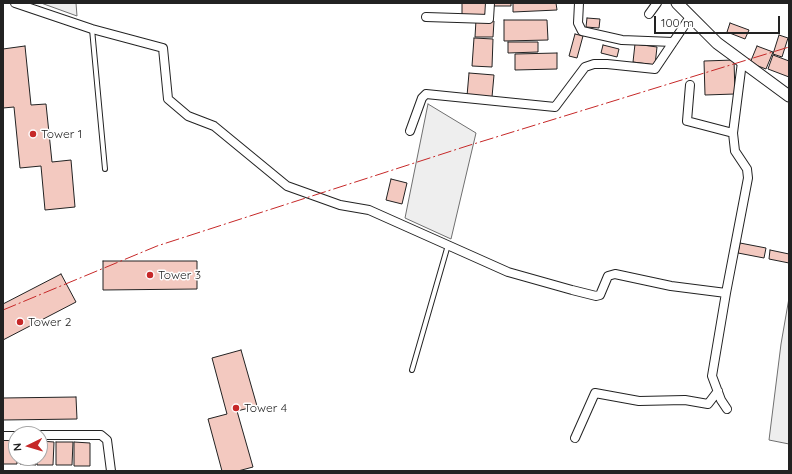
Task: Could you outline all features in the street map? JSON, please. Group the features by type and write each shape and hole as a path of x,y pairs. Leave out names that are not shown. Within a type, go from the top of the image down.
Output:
{"street":[{"path":"15,3 92,29 162,48 168,99 188,116 214,126 287,186 340,205 369,210 508,272 596,296 603,290 608,276 615,274 671,286 726,293"},
{"path":"426,18 489,19 490,3"},
{"path":"579,3 578,23 582,30 622,40 673,42"},
{"path":"649,14 657,3"},
{"path":"678,3 717,43 789,96"},
{"path":"410,131 422,98 426,94 555,107 585,67 607,64 655,69 690,17"},
{"path":"727,409 721,400 712,376 748,178 747,169 735,151 733,133 742,62"},
{"path":"690,85 687,121 733,133"},
{"path":"575,438 595,393 639,401 685,400 708,404 718,391"},
{"path":"48,435 101,435 107,440 111,471"}],"lane":[{"path":"92,29 105,169"},
{"path":"412,370 448,245"}],"shaded area":[{"path":"41,3 76,3 77,16"},
{"path":"428,104 476,133 451,239 405,218"},
{"path":"789,298 789,444 769,440 781,344"}],"building":[{"path":"462,3 488,3 488,17 462,17"},
{"path":"491,3 511,3 511,6 491,6"},
{"path":"513,3 556,3 557,10 513,12"},
{"path":"587,18 600,19 599,28 586,27"},
{"path":"476,20 494,21 493,37 475,37"},
{"path":"504,20 547,20 548,40 504,41"},
{"path":"730,23 749,30 745,39 727,32"},
{"path":"575,34 583,36 577,58 569,56"},
{"path":"779,35 788,38 782,57 773,54"},
{"path":"474,38 493,39 492,67 472,66"},
{"path":"508,42 538,42 538,52 508,53"},
{"path":"635,44 657,47 655,65 633,62"},
{"path":"603,45 619,49 617,57 601,53"},
{"name":"Tower 1","path":"25,46 31,105 46,104 52,162 71,160 75,207 45,210 41,166 20,168 14,107 3,108 3,49"},
{"path":"757,46 773,52 766,69 750,63"},
{"path":"557,53 557,69 515,70 515,54"},
{"path":"773,55 789,61 789,77 768,69"},
{"path":"734,60 735,94 705,95 704,61"},
{"path":"469,73 494,75 492,97 467,96"},
{"path":"391,179 407,183 402,204 386,200"},
{"path":"740,243 766,248 764,258 738,253"},
{"path":"770,250 789,254 789,263 769,259"},
{"name":"Tower 3","path":"103,261 197,261 197,289 103,290"},
{"name":"Tower 2","path":"61,274 76,302 3,340 3,304"},
{"name":"Tower 4","path":"241,350 257,406 237,411 253,467 238,471 222,471 208,419 227,414 212,358"},
{"path":"76,397 77,419 3,420 3,398"},
{"path":"3,440 8,440 8,464 3,464"},
{"path":"48,442 54,442 53,465 48,465"},
{"path":"56,442 73,442 72,465 56,465"},
{"path":"74,442 90,443 90,466 74,466"}],"power":[{"path":"3,310 157,246 467,146 789,47"}],"place":[{"name":"Tower 1","path":"33,134"},
{"name":"Tower 3","path":"150,275"},
{"name":"Tower 2","path":"20,322"},
{"name":"Tower 4","path":"236,408"}]}
